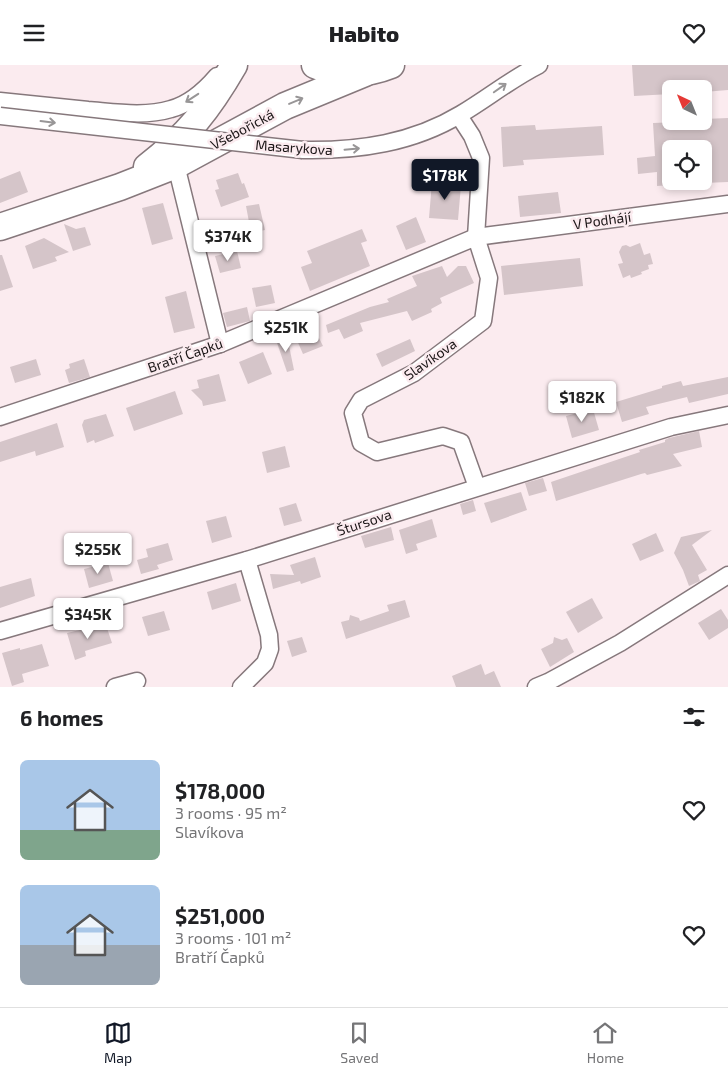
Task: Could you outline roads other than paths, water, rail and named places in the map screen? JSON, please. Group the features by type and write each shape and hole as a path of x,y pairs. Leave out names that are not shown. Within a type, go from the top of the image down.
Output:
{"main road":[{"name":"Všebořická","path":"120,187 180,140 217,95 234,65"},
{"path":"315,65 340,73 365,73 391,65"},
{"name":"Všebořická","path":"0,227 120,187 176,165 286,106 365,73"}],"street":[{"path":"0,101 121,113 153,113 172,109 192,99 207,88 227,65"},
{"name":"Masarykova","path":"0,116 304,150 332,151 384,145 424,132 459,116 502,86 539,65"},
{"name":"Slavíkova","path":"459,116 472,136 481,158 476,237 489,278 483,321 414,373 361,401 353,413 361,443 376,451 443,436 461,442 477,487"},
{"path":"176,165 220,344"},
{"name":"V Podhájí","path":"476,237 728,204"},
{"name":"Bratří Čapků","path":"0,417 220,344 476,237"},
{"name":"Štursova","path":"0,631 247,560 671,427 728,415"},
{"path":"241,687 265,663 270,649 269,635 247,560"},
{"path":"536,687 548,683 620,643 728,575"},
{"path":"116,687 137,681"}]}
